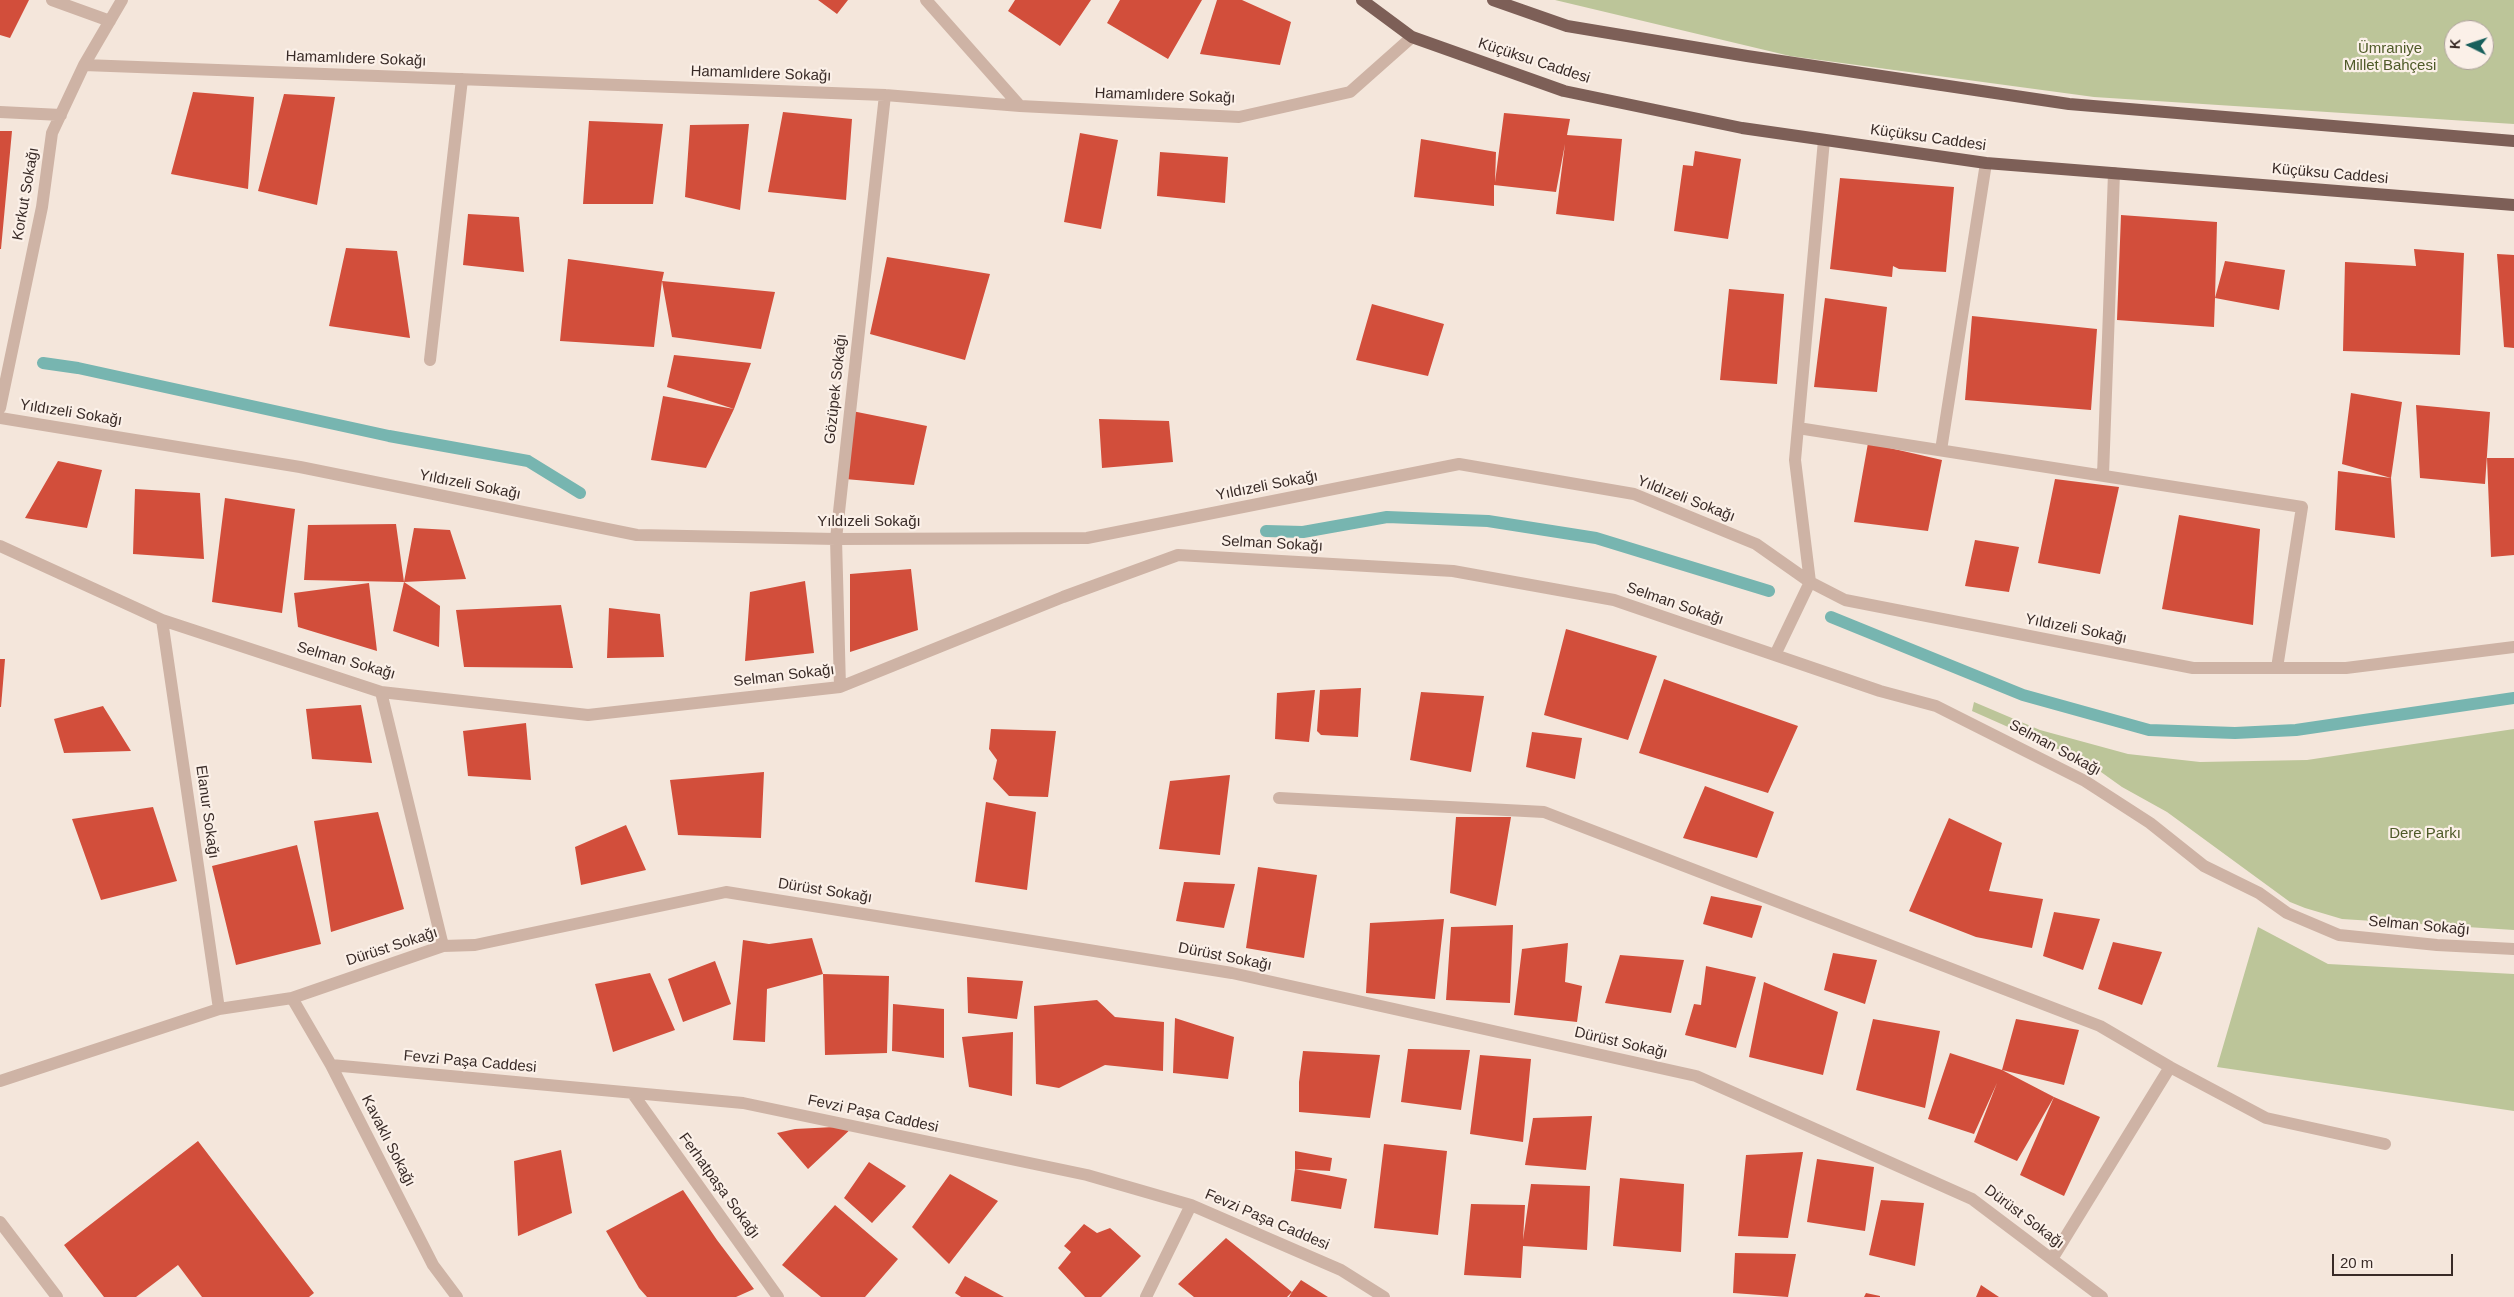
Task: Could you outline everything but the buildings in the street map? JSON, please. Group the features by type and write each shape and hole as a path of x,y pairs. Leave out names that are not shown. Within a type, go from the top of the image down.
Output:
{"main road":[{"name":"Küçüksu Caddesi","path":"1362,0 1412,37 1564,91 1742,128 1986,163 2514,205"},
{"path":"1493,0 1568,26 1747,56 2068,104 2514,141"}],"street":[{"path":"52,0 110,21"},
{"name":"Korkut Sokağı","path":"0,408 42,207 52,132 84,65 122,0"},
{"path":"926,0 1020,106"},
{"name":"Hamamlıdere Sokağı","path":"84,65 885,95 1020,106 1239,116 1350,92 1412,37"},
{"path":"430,360 462,79"},
{"name":"Gözüpek Sokağı","path":"840,687 836,539 885,95"},
{"path":"0,112 61,115"},
{"path":"1775,655 1810,582 1795,460 1824,140"},
{"path":"1941,450 1986,163"},
{"path":"2103,475 2114,173"},
{"name":"Yıldızeli Sokağı","path":"0,418 300,467 637,535 836,539 1087,538 1459,464 1634,494 1756,544 1810,582 1845,600 2193,668 2346,668 2514,647"},
{"path":"1798,428 2302,507 2277,668"},
{"name":"Selman Sokağı","path":"0,546 162,620 381,692 588,715 840,687 1063,597 1178,555 1452,571 1614,600 1880,691 1936,706 2084,781 2150,823 2204,866 2259,893 2287,912 2339,935 2437,945 2514,949"},
{"name":"Elanur Sokağı","path":"162,620 220,1009"},
{"path":"381,692 444,946"},
{"path":"1279,798 1544,812 2100,1026 2170,1067 2266,1118 2384,1144"},
{"name":"Dürüst Sokağı","path":"0,1081 220,1009 292,998 444,946 474,945 726,892 1232,973 1696,1076 1972,1199 2102,1297"},
{"name":"Kavaklı Sokağı","path":"292,998 331,1065 433,1265 457,1297"},
{"name":"Fevzi Paşa Caddesi","path":"331,1065 743,1103 1087,1175 1191,1205 1341,1270 1384,1297"},
{"path":"2052,1259 2170,1067"},
{"name":"Ferhatpaşa Sokağı","path":"632,1094 778,1297"},
{"path":"1146,1297 1191,1205"},
{"path":"0,1222 57,1297"}],"green space":[{"name":"Ümraniye Millet Bahçesi","path":"1555,0 2514,0 2514,124 2094,97 1790,56"},
{"name":"Dere Parkı","path":"1974,702 2040,730 2128,754 2200,762 2307,760 2514,729 2514,930 2342,919 2290,902 2167,812 2122,787 2087,762 1972,711"},
{"path":"2258,927 2328,964 2514,974 2514,1111 2217,1067"}],"waterway":[{"path":"43,363 78,368 389,436 528,461 580,493"},
{"path":"1266,531 1303,532 1387,517 1488,521 1596,538 1769,591"},
{"path":"1831,617 2023,695 2149,730 2235,733 2296,730 2514,698"}]}
